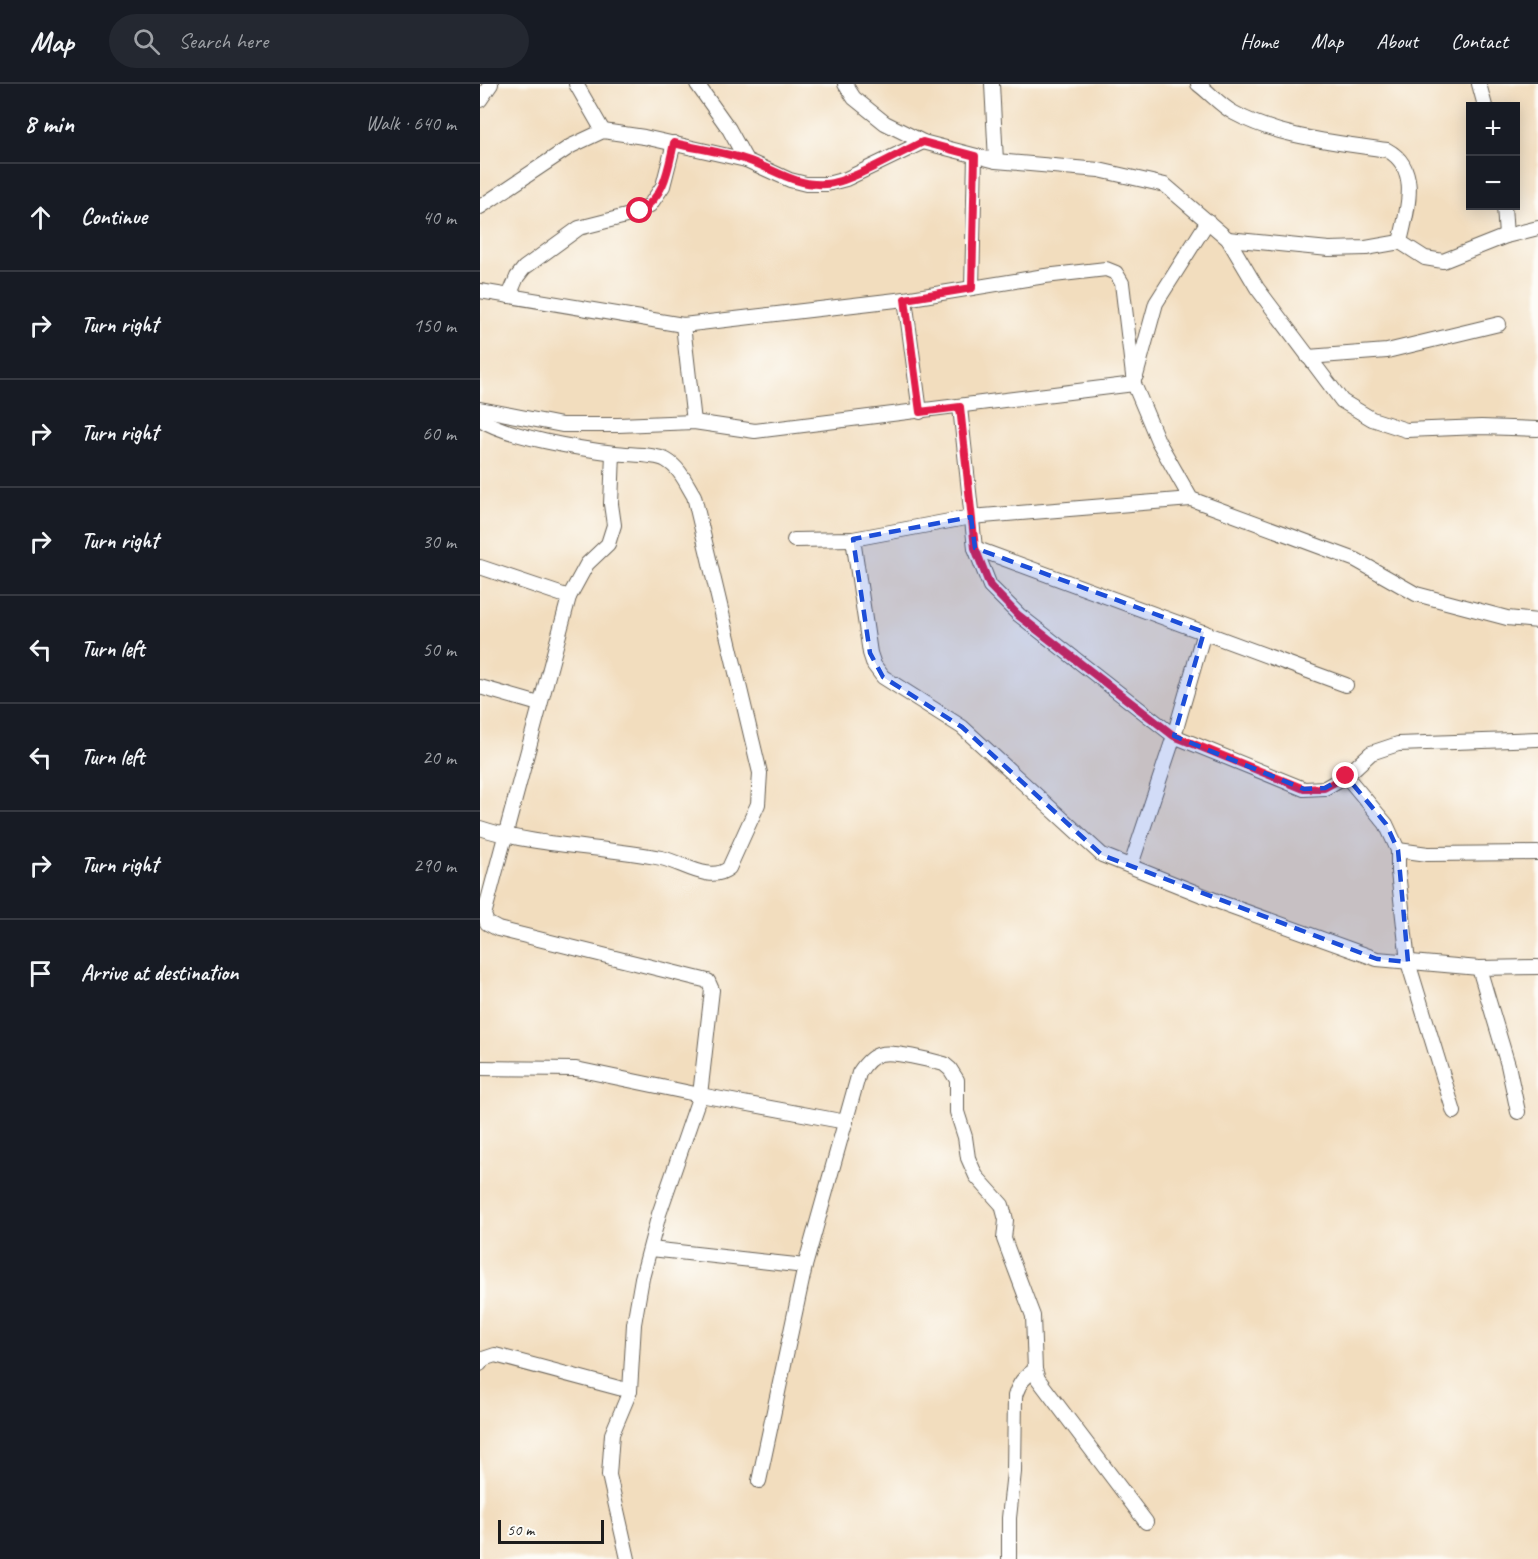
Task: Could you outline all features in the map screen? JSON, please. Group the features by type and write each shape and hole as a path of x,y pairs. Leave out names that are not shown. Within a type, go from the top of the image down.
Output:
{"street":[{"path":"480,100 491,84"},
{"path":"576,84 603,131"},
{"path":"697,84 729,129 746,160"},
{"path":"844,84 854,98 885,123 923,142 996,161 1099,170 1165,185 1228,239 1257,288 1342,401 1372,419 1406,430 1481,427 1538,429"},
{"path":"992,84 996,161"},
{"path":"1198,84 1233,112 1265,127 1313,138 1387,150 1398,156 1405,164 1410,198 1400,242"},
{"path":"1479,84 1484,102"},
{"path":"480,207 571,146 603,131 674,143 746,160 790,180 806,184 827,184 846,179 923,142"},
{"path":"509,296 517,277 524,268 579,228 630,215 650,205 663,186 674,143"},
{"path":"972,288 975,156"},
{"path":"1504,210 1506,236"},
{"path":"1134,384 1156,303 1208,221"},
{"path":"1228,239 1329,249 1366,248 1400,242 1425,258 1443,261 1506,236 1538,228"},
{"path":"480,291 683,325 905,299 1045,276 1106,269 1116,273 1122,284 1134,384 1158,441 1191,499"},
{"path":"905,299 920,412"},
{"path":"1308,357 1387,351 1499,324"},
{"path":"683,325 694,422"},
{"path":"480,409 562,424 618,425 694,422 755,431 1134,384"},
{"path":"960,407 975,548 990,586 1018,615 1174,736 1304,789 1324,788 1346,776 1371,753 1398,744 1538,739"},
{"path":"480,419 490,425 553,442 664,459 678,469 694,496 760,773 758,804 729,868 723,873 713,875 662,858 506,837 480,828"},
{"path":"613,453 611,504 615,525 608,544 587,564 569,597 484,915 487,923 498,929 708,981 711,990 700,1095 659,1214 642,1278 634,1324 630,1391 612,1434 609,1475 628,1559"},
{"path":"794,540 853,539 971,517 1191,499 1356,560 1416,594 1507,618 1538,621"},
{"path":"853,539 870,653 882,677 962,727 1102,855 1222,903 1377,959 1479,968 1538,967"},
{"path":"975,548 1346,685"},
{"path":"480,567 569,597"},
{"path":"1131,865 1174,736 1204,632"},
{"path":"480,687 539,704"},
{"path":"1346,776 1386,824 1398,850 1398,872 1408,962 1454,1112"},
{"path":"1398,850 1428,854 1538,853"},
{"path":"1479,968 1508,1065 1518,1112"},
{"path":"759,1481 805,1266 859,1073 865,1063 873,1058 880,1054 890,1054 944,1064 957,1080 957,1112 968,1158 976,1176 1002,1205 1006,1220 1004,1239 1033,1316 1035,1370 1038,1379 1146,1522"},
{"path":"480,1068 576,1069 846,1122"},
{"path":"651,1249 805,1266"},
{"path":"480,1364 483,1359 495,1355 630,1391"},
{"path":"1009,1559 1008,1518 1014,1472 1015,1396 1017,1387 1024,1377 1035,1370"}],"highlighted area":[{"path":"971,517 975,548 1204,632 1174,736 1304,789 1325,788 1346,776 1386,824 1398,850 1408,962 1377,959 1102,855 962,727 883,677 870,653 853,539"}],"route":[{"path":"640,211 650,205 663,186 674,143 746,160 790,180 806,184 827,184 846,179 923,142 975,156 972,288 905,299 920,412 960,407 975,548 990,586 1018,615 1174,736 1304,789 1324,788 1346,776"}]}
